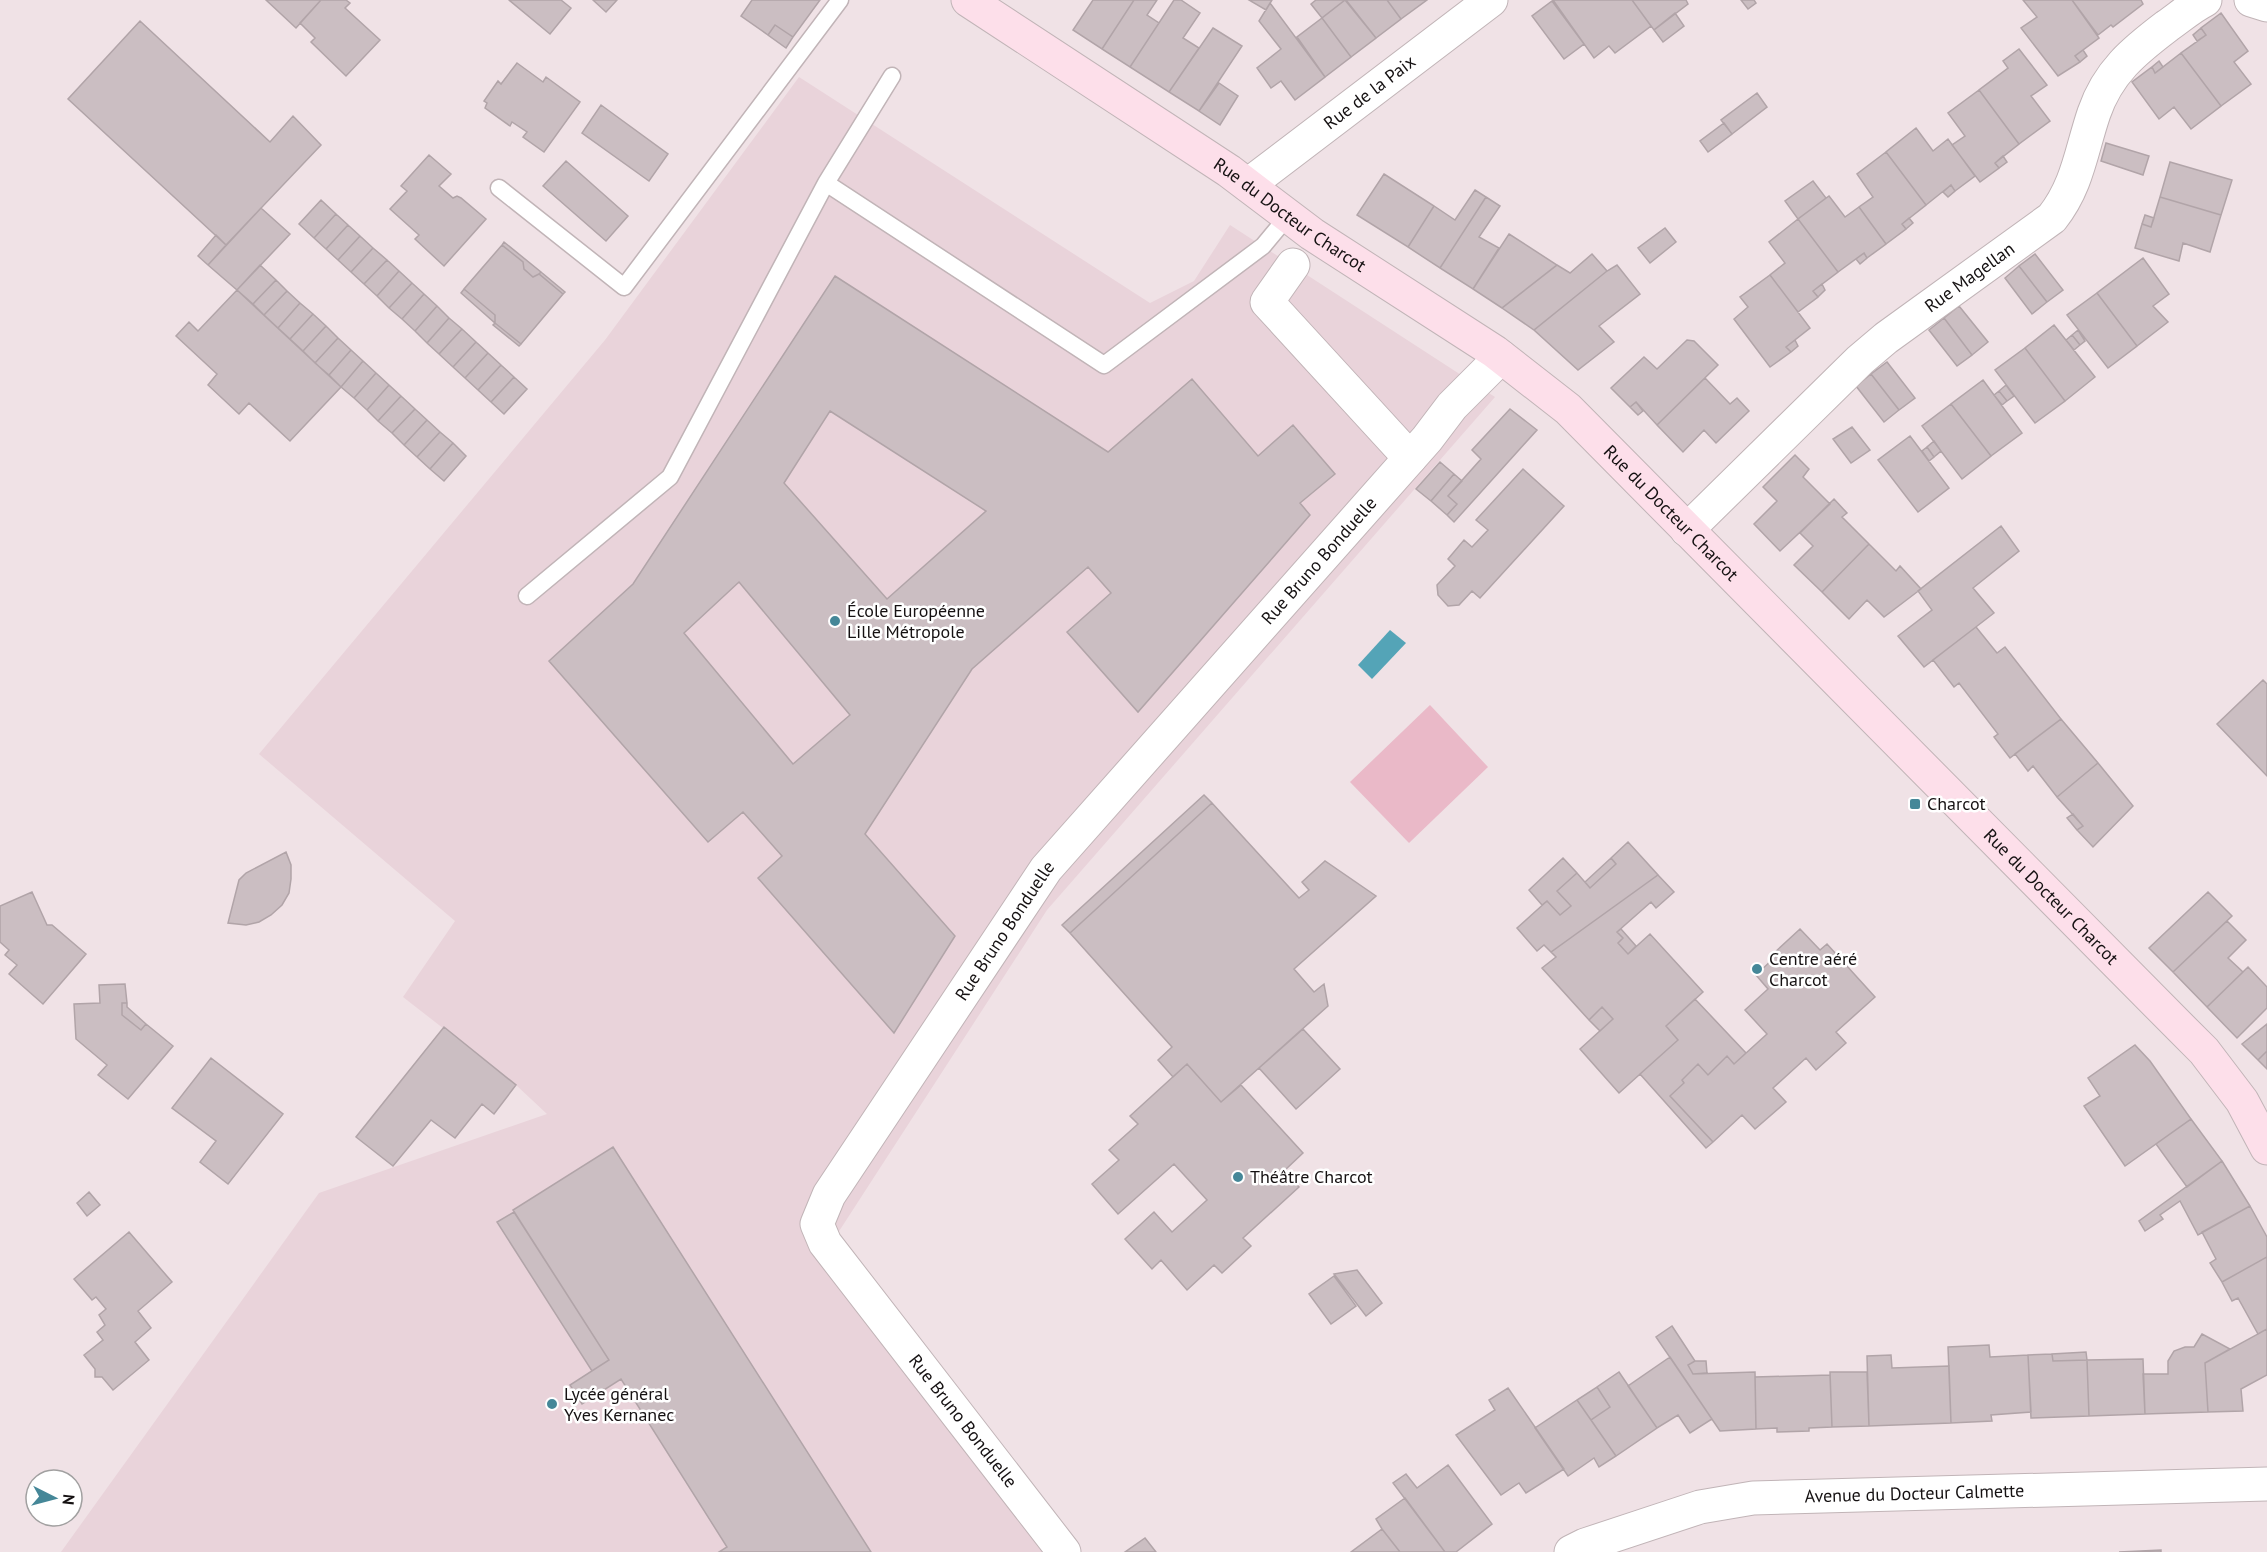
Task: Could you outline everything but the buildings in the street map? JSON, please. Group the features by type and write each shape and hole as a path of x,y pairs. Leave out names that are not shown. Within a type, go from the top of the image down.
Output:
{"street":[{"name":"Rue du Docteur Charcot","path":"968,0 1248,185 1312,234 1501,357 1577,417 2197,1044 2242,1101 2267,1148"},
{"name":"Rue de la Paix","path":"1248,185 1491,0"},
{"name":"Rue Magellan","path":"1687,530 1860,360 1886,338 2052,218 2069,193 2077,174 2094,112 2124,61 2138,48 2205,0"},
{"path":"2251,0 2267,5"},
{"path":"1293,265 1267,302 1410,458"},
{"name":"Rue Bruno Bonduelle","path":"1064,1552 825,1243 818,1224 829,1195 1046,869 1410,458 1452,406 1501,357"},
{"name":"Avenue du Docteur Calmette","path":"1571,1552 1584,1545 1700,1507 1753,1498 2267,1484"}],"lane":[{"path":"499,188 624,287 840,0"},
{"path":"527,596 670,477 826,183 892,76"},
{"path":"826,183 1104,365 1263,246 1288,216"}],"shaded area":[{"name":"École Européenne Lille Métropole","path":"799,77 1150,303 1194,281 1230,225 1495,397 1047,910 823,1256 1049,1552 61,1552 78,1528 84,1528 84,1520 319,1193 547,1114 516,1085 403,997 455,921 259,754 605,340"},
{"path":"1430,705 1488,767 1409,843 1350,782"}],"water":[{"path":"1390,630 1406,643 1372,679 1358,665"}],"place":[{"name":"École Européenne Lille Métropole","path":"835,621"},
{"name":"Charcot","path":"1915,804"},
{"name":"Centre aéré Charcot","path":"1757,969"},
{"name":"Théâtre Charcot","path":"1238,1177"},
{"name":"Lycée général Yves Kernanec","path":"552,1404"}]}
